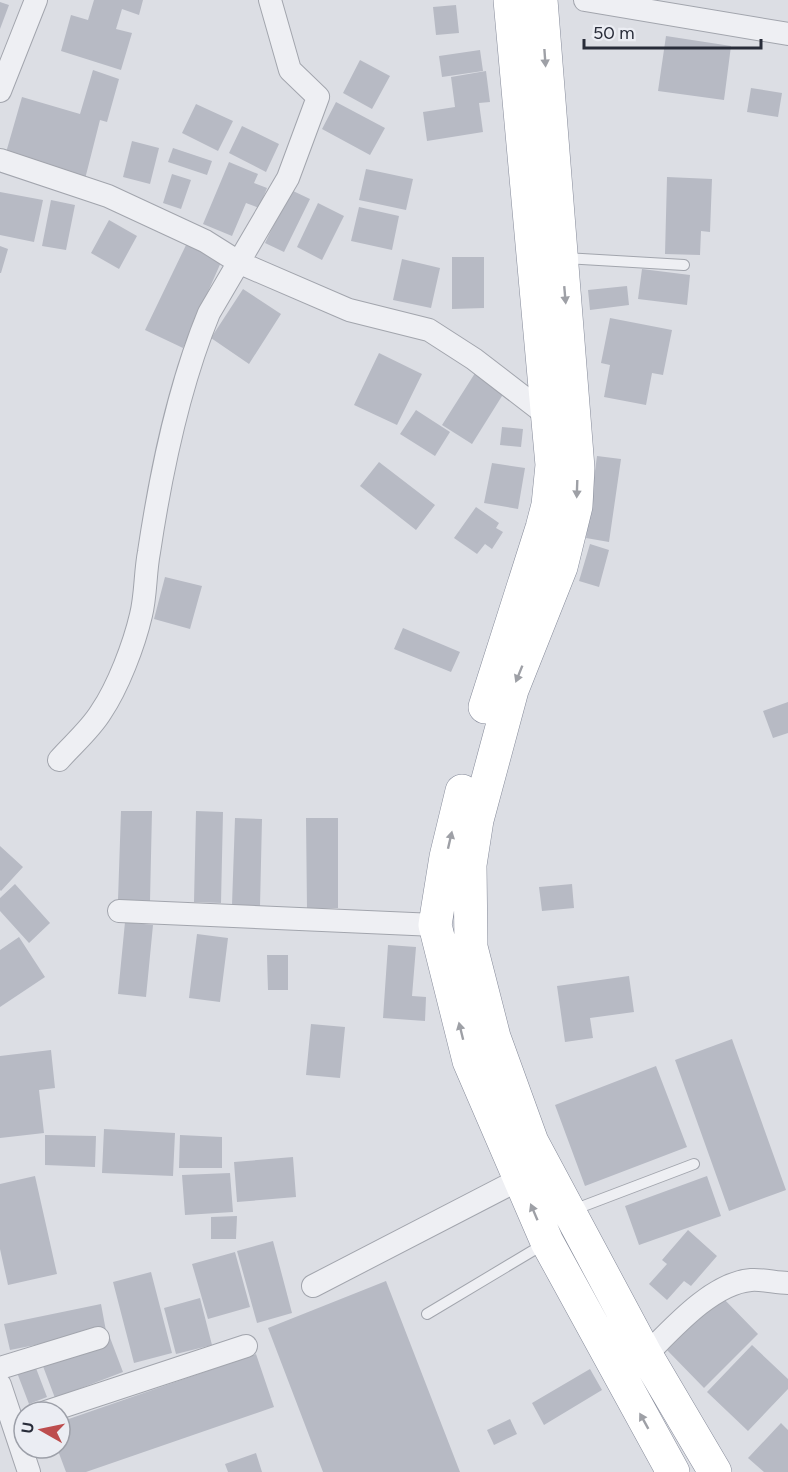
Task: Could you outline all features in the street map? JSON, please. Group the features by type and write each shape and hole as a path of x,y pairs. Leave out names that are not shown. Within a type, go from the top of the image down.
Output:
{"highway":[{"path":"510,0 552,465 548,505 490,688 463,786 446,857 435,925 469,1060 519,1179 547,1242 673,1472"},
{"path":"541,0 578,468 576,506 561,567 512,690 477,820 470,865 468,909 471,946 494,1037 532,1142 646,1355 715,1472"}],"street":[{"path":"0,92 36,0"},
{"path":"59,760 101,713 118,679 141,615 148,552 193,356 209,313 288,178 318,97 290,70 270,0"},
{"path":"595,1 788,34"},
{"path":"0,160 108,196 205,241 240,263 349,310 429,330 474,359 548,416"},
{"path":"120,911 435,925"},
{"path":"313,1286 519,1179"},
{"path":"646,1355 683,1318 729,1285 751,1280 788,1283"},
{"path":"0,1368 98,1338"},
{"path":"72,1403 246,1346"},
{"path":"0,1385 12,1409"}],"lane":[{"path":"562,258 684,265"},
{"path":"570,1211 693,1164"},
{"path":"427,1314 547,1242"}],"building":[{"path":"94,0 143,0 139,15 122,9 116,29 132,33 121,70 61,51 71,15 88,20"},
{"path":"0,2 9,5 0,29"},
{"path":"456,5 459,33 436,35 433,7"},
{"path":"666,36 731,46 724,100 658,91"},
{"path":"480,50 483,71 442,77 439,56"},
{"path":"360,60 390,76 372,109 343,93"},
{"path":"93,70 119,79 107,122 100,120 85,179 5,156 22,97 80,114"},
{"path":"486,71 490,102 479,103 483,132 427,141 423,112 455,107 451,77"},
{"path":"751,88 782,93 778,117 747,112"},
{"path":"336,102 385,128 370,155 322,129"},
{"path":"196,104 233,121 218,151 182,133"},
{"path":"242,126 279,144 266,172 229,153"},
{"path":"132,141 159,148 150,184 123,177"},
{"path":"173,148 212,161 207,175 168,162"},
{"path":"229,162 258,174 254,183 267,188 259,208 246,203 232,236 203,224"},
{"path":"366,169 413,179 406,210 359,200"},
{"path":"172,174 191,180 181,209 163,203"},
{"path":"667,177 712,179 710,232 701,231 700,255 665,254"},
{"path":"291,190 310,199 284,252 265,243"},
{"path":"0,192 43,200 34,242 0,235"},
{"path":"51,200 75,205 66,250 42,246"},
{"path":"318,203 344,216 322,260 297,247"},
{"path":"359,207 399,216 392,250 351,241"},
{"path":"109,220 137,236 119,269 91,253"},
{"path":"187,243 222,260 183,348 145,330"},
{"path":"0,246 8,249 1,273 0,273"},
{"path":"452,257 484,257 484,308 452,309"},
{"path":"402,259 440,268 431,308 393,300"},
{"path":"642,269 690,275 687,305 638,299"},
{"path":"627,286 629,305 590,310 588,290"},
{"path":"243,289 281,314 249,364 211,338"},
{"path":"610,318 672,330 663,375 652,373 646,405 604,397 610,365 601,363"},
{"path":"379,353 422,374 397,425 354,405"},
{"path":"477,370 507,388 472,444 442,425"},
{"path":"416,410 450,432 435,456 400,434"},
{"path":"502,427 523,429 521,447 500,445"},
{"path":"597,456 621,459 609,542 586,538"},
{"path":"379,462 435,505 416,530 360,486"},
{"path":"492,463 525,468 518,509 484,503"},
{"path":"476,507 499,523 496,528 503,532 492,549 485,544 477,554 454,538"},
{"path":"590,544 609,550 599,587 579,581"},
{"path":"165,577 202,586 190,629 154,619"},
{"path":"403,628 460,652 451,672 394,649"},
{"path":"788,702 788,733 773,738 763,711"},
{"path":"121,811 152,811 150,901 118,900"},
{"path":"196,811 223,812 221,903 194,902"},
{"path":"235,818 262,819 260,906 232,905"},
{"path":"306,818 338,818 338,908 307,909"},
{"path":"0,846 23,867 1,891 0,890"},
{"path":"15,884 50,923 29,943 0,911 0,898"},
{"path":"572,884 574,908 542,911 539,887"},
{"path":"125,922 153,925 146,997 118,994"},
{"path":"197,934 228,938 220,1002 189,998"},
{"path":"19,937 45,977 0,1007 0,950"},
{"path":"388,945 416,947 412,996 426,997 425,1021 383,1018"},
{"path":"267,955 288,955 288,990 268,990"},
{"path":"629,976 634,1012 590,1018 593,1038 565,1042 557,986"},
{"path":"311,1024 345,1027 340,1078 306,1075"},
{"path":"732,1039 786,1190 729,1211 675,1060"},
{"path":"51,1050 55,1088 39,1090 44,1133 0,1138 0,1056"},
{"path":"656,1066 687,1147 585,1186 555,1105"},
{"path":"104,1129 175,1133 173,1176 102,1173"},
{"path":"45,1135 96,1136 95,1167 45,1165"},
{"path":"180,1135 222,1137 222,1168 179,1168"},
{"path":"293,1157 296,1197 237,1202 234,1162"},
{"path":"230,1173 233,1212 185,1215 182,1175"},
{"path":"35,1176 57,1274 8,1285 0,1249 0,1184"},
{"path":"707,1176 721,1216 639,1245 625,1206"},
{"path":"237,1216 236,1239 211,1239 211,1217"},
{"path":"688,1230 717,1256 691,1286 684,1281 667,1300 649,1284 667,1264 662,1260"},
{"path":"273,1241 292,1313 257,1323 237,1251"},
{"path":"235,1252 250,1307 208,1319 192,1264"},
{"path":"151,1272 172,1353 134,1363 113,1282"},
{"path":"386,1281 460,1472 323,1472 268,1328"},
{"path":"721,1296 758,1334 704,1388 667,1350"},
{"path":"200,1298 212,1345 176,1354 164,1308"},
{"path":"101,1304 106,1331 10,1350 4,1324"},
{"path":"109,1335 123,1372 55,1398 41,1361"},
{"path":"752,1345 788,1379 788,1389 748,1431 707,1392"},
{"path":"256,1354 274,1407 86,1472 66,1472 62,1460 72,1460 72,1418"},
{"path":"34,1363 47,1397 27,1400 16,1370"},
{"path":"590,1369 602,1390 544,1425 532,1403"},
{"path":"510,1419 517,1434 494,1445 487,1430"},
{"path":"781,1423 788,1430 788,1472 764,1472 748,1458"},
{"path":"256,1453 262,1472 228,1472 225,1464"}]}
